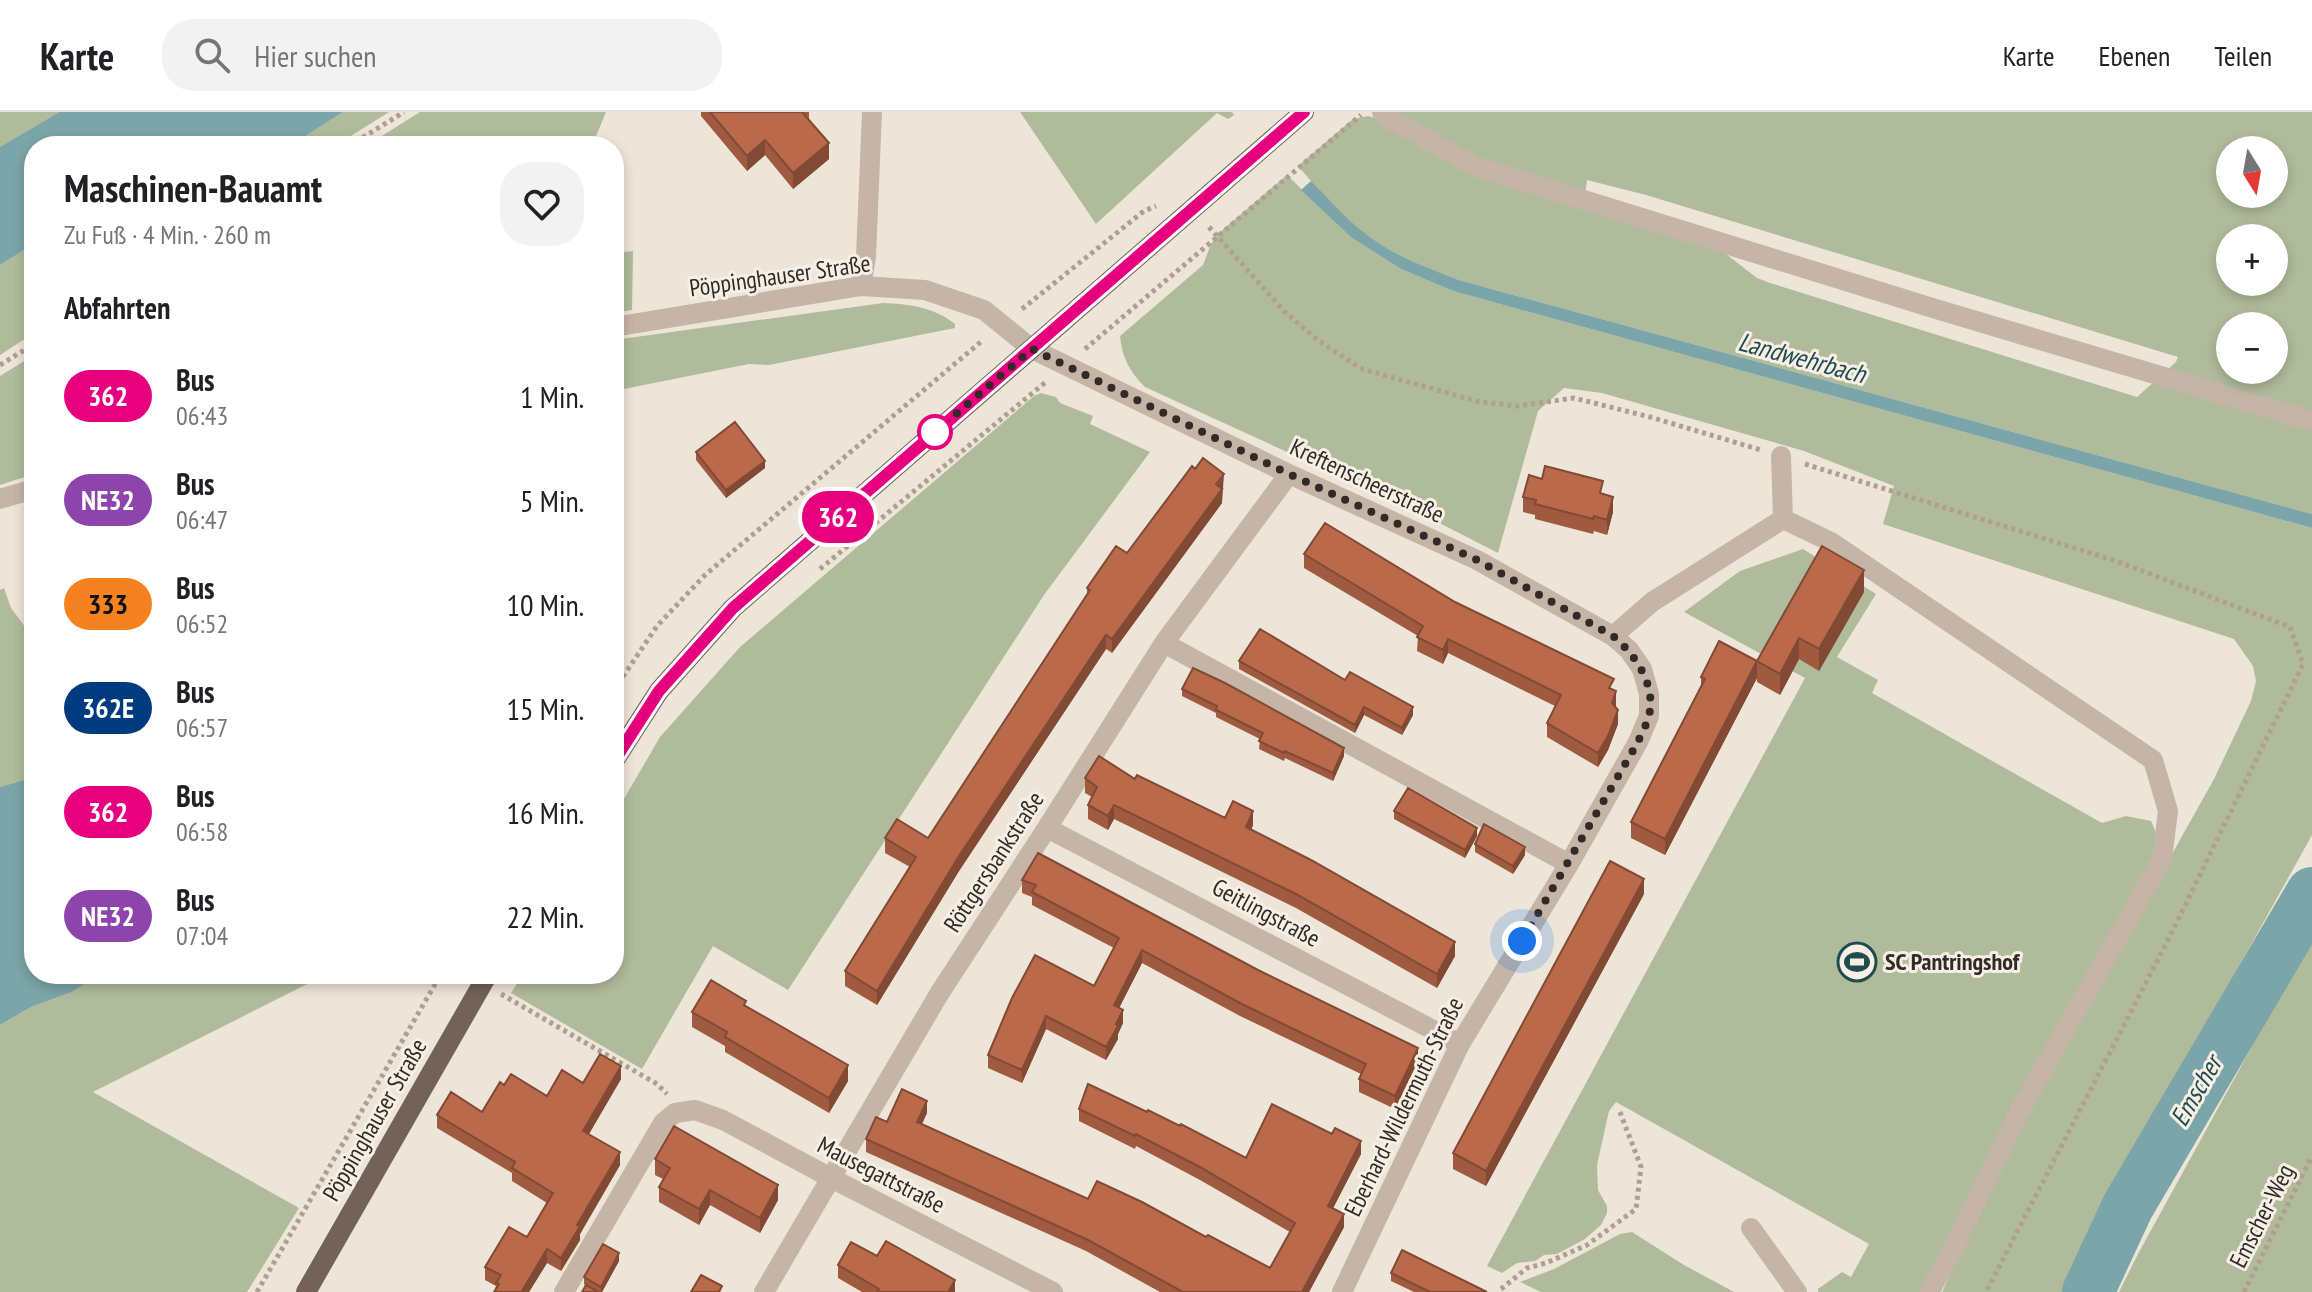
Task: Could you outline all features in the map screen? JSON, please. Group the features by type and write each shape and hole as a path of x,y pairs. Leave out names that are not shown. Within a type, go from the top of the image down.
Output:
{"main road":[{"path":"624,745 659,691 733,608 1304,112"},
{"name":"Pöppinghauser Straße","path":"306,1292 483,984"}],"street":[{"path":"861,286 866,257 872,112"},
{"path":"1382,112 1477,167 2312,421"},
{"name":"Pöppinghauser Straße","path":"624,325 861,286 925,290 984,310 1032,349"},
{"name":"Kreftenscheerstraße","path":"1032,349 1289,474 1477,560 1613,636 1629,650 1642,669 1649,694"},
{"path":"1781,456 1783,519"},
{"name":"Röttgersbankstraße","path":"764,1292 939,994 1164,643 1289,474"},
{"path":"0,499 24,492"},
{"path":"1613,636 1652,602 1783,519"},
{"path":"1783,519 1831,542 2153,760 2168,811 2162,859 2018,1114 1950,1256 1929,1292"},
{"path":"1164,643 1569,864"},
{"name":"Eberhard-Wildermuth-Straße","path":"1342,1292 1460,1044 1569,864 1638,742 1649,716 1649,694"},
{"name":"Geitlingstraße","path":"1047,828 1460,1044"},
{"name":"Mausegattstraße","path":"684,1111 695,1110 723,1120 1053,1292"},
{"path":"564,1292 663,1123 675,1113 684,1111"},
{"path":"1751,1228 1797,1292"}],"path":[{"path":"365,136 404,112"},
{"path":"812,576 1364,112"},
{"path":"624,675 657,626 705,575 1002,325 1144,211 1164,202"},
{"path":"1193,210 1285,312 1319,341 1362,369 1480,402 1517,406 1574,398 1650,417 2116,561 2290,627 2303,664 2171,934 1986,1292"},
{"path":"0,365 24,350"},
{"path":"257,1292 435,984"},
{"path":"494,984 657,1084 684,1111"},
{"path":"1501,1289 1527,1268 1587,1245 1636,1209 1641,1167 1620,1112"},
{"name":"Emscher-Weg","path":"2244,1292 2312,1156"}],"green space":[{"path":"0,112 59,112 0,147"},
{"path":"343,112 389,112 351,136 306,136"},
{"path":"420,112 606,112 596,136 382,136"},
{"path":"1020,112 1232,112 1234,115 1228,119 1217,113 1096,224"},
{"path":"1393,112 2312,112 2312,514 1459,280 1426,267 1394,252 1363,232 1333,206 1298,166 1353,119 1375,118","holes":["1587,180 1646,195 2178,357 2137,397 1757,278 1722,251 1583,209"]},
{"path":"1287,175 1352,238 1401,269 1453,291 2312,528 2312,835 2213,1013 2069,1292 1942,1292 2025,1117 2214,779 2251,701 2256,681 2253,666 2234,639 1883,524 1894,486 1804,451 1602,393 1564,388 1538,411 1498,553 1414,510 1145,387 1128,364 1120,336 1203,265 1219,233"},
{"path":"24,250 24,339 0,355 0,265"},
{"path":"633,251 632,310 624,311 624,252"},
{"path":"883,303 930,310 955,324 955,328 769,365 749,364 624,389 624,339"},
{"path":"24,361 24,477 0,485 0,376"},
{"path":"1041,393 1056,397 1060,403 1093,416 1090,424 1150,452 1044,595 788,990 713,946 642,1069 511,993 517,984 624,984 624,799 660,737 740,647"},
{"name":"SC Pantringshof","path":"1803,549 1876,594 1837,657 1878,680 1872,693 2102,823 2126,816 2151,821 2156,833 2152,859 1921,1292 1818,1292 1842,1272 1851,1277 1869,1244 1616,1102 1609,1111 1597,1165 1598,1190 1607,1206 1601,1225 1585,1239 1557,1254 1517,1263 1502,1273 1487,1266 1805,678 1684,612 1740,571"},
{"path":"4,588 11,608 24,626 24,780 0,787 0,590"},
{"path":"2312,937 2312,1292 2119,1292 2138,1254"},
{"path":"85,984 307,984 93,1092 299,1208 247,1292 0,1292 0,1025 31,1007"},
{"path":"1632,1232 1734,1292 1541,1292 1520,1282 1554,1269 1620,1234"}],"water":[{"path":"59,112 343,112 306,136 24,136 24,250 0,265 0,147"},
{"path":"1311,181 1348,219 1384,247 1459,280 2312,514 2312,528 1453,291 1401,269 1352,238 1301,190"},
{"path":"24,780 24,984 85,984 31,1007 0,1025 0,787"}],"building":[{"path":"710,112 802,112 829,143 793,173 765,140 747,156"},
{"path":"735,422 765,461 726,490 696,452"},
{"path":"1203,458 1224,474 1216,484 1222,489 1112,639 1106,635 959,856 877,991 845,971 916,857 885,838 897,819 928,838 1116,546 1127,553 1192,466 1195,469"},
{"path":"1545,466 1603,481 1600,493 1613,497 1607,520 1535,504 1536,500 1523,497 1529,475 1542,479"},
{"path":"1325,523 1455,602 1614,679 1609,688 1616,691 1612,703 1618,710 1598,753 1547,723 1561,695 1448,639 1443,650 1417,637 1423,626 1304,554"},
{"path":"1822,546 1864,570 1819,649 1799,638 1780,674 1757,661"},
{"path":"1260,629 1345,680 1350,672 1413,707 1402,728 1364,707 1355,725 1239,661"},
{"path":"1719,641 1757,661 1665,839 1631,822 1705,679 1701,677"},
{"path":"1193,668 1344,748 1333,773 1259,741 1263,733 1182,689"},
{"path":"1099,756 1135,779 1137,775 1225,818 1233,801 1253,811 1246,827 1311,860 1455,942 1437,974 1296,894 1114,805 1108,816 1088,805 1097,787 1085,778"},
{"path":"1408,788 1477,828 1465,850 1394,811"},
{"path":"1484,824 1525,847 1513,866 1475,844"},
{"path":"1038,853 1258,970 1418,1048 1395,1096 1359,1079 1366,1064 1240,1003 1142,950 1114,1005 1123,1010 1106,1047 1046,1016 1022,1070 988,1055 1012,998 1035,955 1094,986 1119,938 1032,892 1036,885 1022,880"},
{"path":"1610,861 1644,879 1486,1171 1453,1153"},
{"path":"711,980 746,1001 744,1005 848,1065 829,1098 725,1037 727,1032 692,1012"},
{"path":"600,1054 621,1066 583,1131 620,1152 561,1258 547,1249 522,1291 525,1292 494,1292 501,1275 485,1267 509,1227 527,1237 553,1193 512,1168 515,1162 437,1115 451,1092 482,1112 500,1082 504,1085 511,1074 547,1096 562,1070 583,1083"},
{"path":"1088,1084 1147,1112 1181,1124 1246,1158 1272,1104 1332,1134 1335,1128 1361,1141 1328,1206 1344,1214 1302,1292 1183,1292 1086,1239 866,1139 876,1117 887,1122 902,1089 927,1101 917,1122 1088,1199 1097,1181 1270,1268 1295,1223 1200,1167 1079,1109"},
{"path":"674,1126 778,1185 760,1218 710,1190 699,1209 659,1187 670,1168 655,1159"},
{"path":"886,1241 955,1280 948,1292 877,1292 879,1289 838,1265 851,1242 877,1256"},
{"path":"603,1244 619,1253 601,1287 584,1277"},
{"path":"1402,1250 1487,1292 1430,1292 1391,1273"},
{"path":"701,1275 722,1286 719,1292 691,1292"},
{"path":"586,1285 598,1292 582,1292"}],"waterway":[{"name":"Emscher","path":"2088,1292 2128,1206 2312,893"}],"bus line":[{"name":"362","path":"624,745 659,691 733,608 1304,112"}],"place":[{"name":"SC Pantringshof","path":"1857,962"}],"route":[{"path":"935,432 1032,349 1289,474 1477,560 1613,636 1629,650 1642,669 1649,694 1649,716 1638,742 1522,941"}],"water label":[{"name":"Landwehrbach","path":"1802,358"}]}
